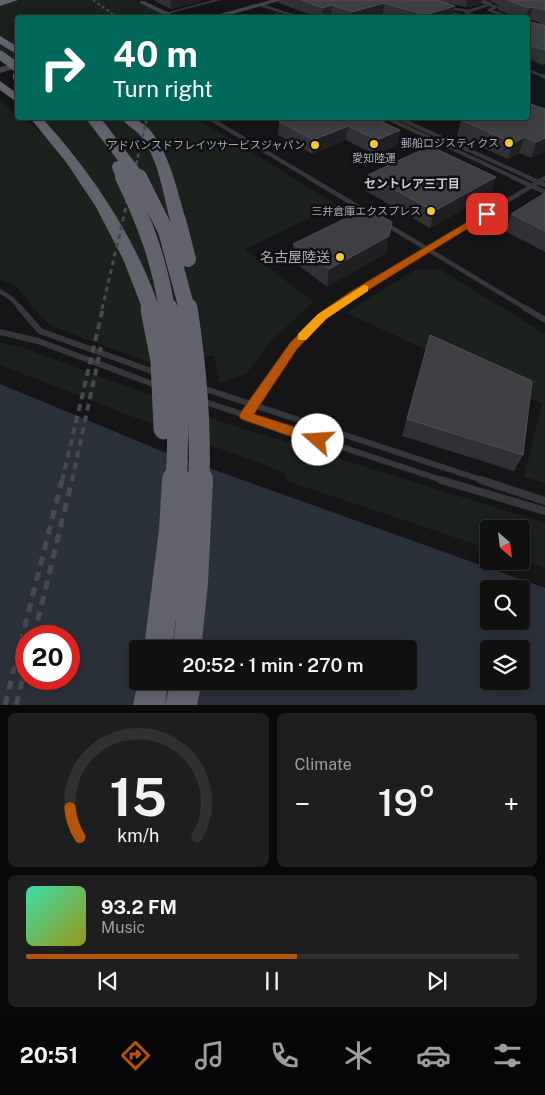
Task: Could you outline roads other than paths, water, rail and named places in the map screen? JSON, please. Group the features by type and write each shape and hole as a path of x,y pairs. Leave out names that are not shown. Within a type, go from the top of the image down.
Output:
{"highway":[{"path":"0,2 14,0"},
{"path":"0,38 15,50"},
{"path":"0,45 15,56"},
{"path":"0,55 15,65"},
{"path":"0,72 15,86"},
{"path":"0,84 15,97"},
{"path":"0,95 15,107"},
{"path":"31,120 68,157"},
{"path":"38,120 68,157 129,252 138,269 151,309 161,361 164,476 171,553"},
{"path":"80,120 108,152 137,201 152,239 164,283 171,328 177,397 176,487 171,553 159,640"},
{"path":"95,120 130,162 155,204 174,254 188,312 196,381 200,489 196,575 188,640"},
{"path":"130,120 141,126 156,147 178,220 195,289 212,426 212,502 208,576 203,619 197,640"},
{"path":"150,705 152,690"},
{"path":"181,705 184,690"}],"street":[{"path":"0,2 7,0"},
{"path":"150,0 142,2 171,15"},
{"path":"167,13 219,0"},
{"path":"246,0 287,15"},
{"path":"229,15 279,0"},
{"path":"221,15 287,0"},
{"path":"261,6 277,14 287,15"},
{"path":"0,72 15,68"}],"lane":[{"path":"476,0 496,7 488,10 503,15"},
{"path":"483,0 491,3 490,5"},
{"path":"442,5 472,15"},
{"path":"460,11 479,9 490,5"},
{"path":"439,9 458,15"},
{"path":"479,9 477,14 480,15"},
{"path":"530,23 545,27"},
{"path":"530,71 545,76"},
{"path":"212,120 545,320"},
{"path":"390,120 545,192"},
{"path":"402,120 545,185"},
{"path":"246,416 294,346 322,317 354,294 545,178"},
{"path":"0,291 14,300 33,326 50,336 252,405 545,500"},
{"path":"0,332 52,346 183,395"},
{"path":"191,397 391,465 545,511"}],"railway":[{"path":"93,0 114,15"},
{"path":"133,178 147,120"},
{"path":"102,309 133,177"},
{"path":"62,481 103,308"},
{"path":"72,481 101,347"},
{"path":"5,705 62,480"},
{"path":"37,625 72,480"},
{"path":"16,705 20,690"}],"place":[{"name":"郵船ロジスティクス","path":"509,143"},
{"name":"愛知陸運","path":"374,144"},
{"name":"アドバンスドフレイツサービスジャパン","path":"315,145"},
{"name":"三井倉庫エクスプレス","path":"431,211"},
{"name":"名古屋陸送","path":"340,257"}],"district":[{"name":"セントレア三丁目","path":"412,184"}]}
